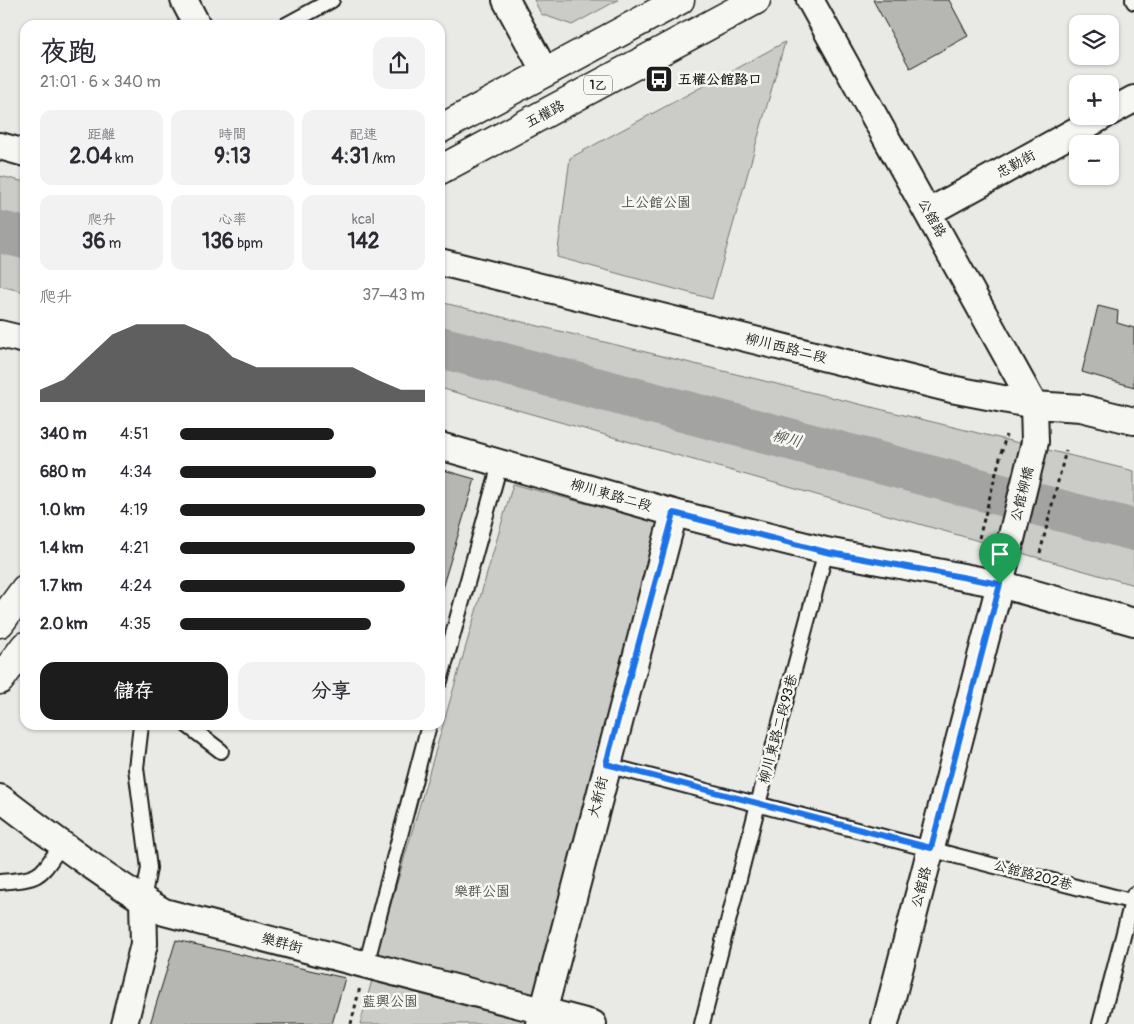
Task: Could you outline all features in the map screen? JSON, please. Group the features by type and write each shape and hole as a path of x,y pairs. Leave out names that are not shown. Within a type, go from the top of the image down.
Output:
{"main road":[{"path":"445,126 680,0"},
{"name":"五權路","path":"445,167 756,0"},
{"path":"0,622 20,596"},
{"path":"0,680 20,653"}],"street":[{"path":"184,0 195,20"},
{"path":"506,0 545,72"},
{"name":"公舘路","path":"810,0 929,212 1034,405 1035,442"},
{"path":"1119,107 1134,99"},
{"name":"忠勤街","path":"929,212 1087,125"},
{"path":"0,146 20,152"},
{"name":"柳川西路二段","path":"445,263 951,389 1034,405 1081,408 1134,421"},
{"path":"0,334 20,339"},
{"name":"公館柳橋","path":"1009,546 1035,442"},
{"name":"柳川東路二段","path":"445,448 674,513 826,552 1000,584 1134,622"},
{"name":"大新街","path":"541,1017 606,764 674,513"},
{"name":"公舘路","path":"885,1024 1009,546"},
{"name":"樂群街","path":"0,798 62,844 143,900 164,912 366,964 541,1017 593,1024"},
{"path":"124,1024 144,944 143,900"}],"lane":[{"path":"295,20 332,0"},
{"path":"445,651 500,464"},
{"name":"柳川東路二段93巷","path":"702,1024 758,804 826,552"},
{"path":"140,730 136,768 148,868 143,900"},
{"path":"194,730 221,751"},
{"path":"366,964 428,730"},
{"name":"公舘路202巷","path":"606,764 1133,899"},
{"path":"0,882 32,878 42,873 62,844"},
{"path":"1100,1024 1133,899"}],"path":[{"path":"979,538 1006,435"},
{"path":"1040,553 1066,450"},
{"path":"351,1024 366,964"}],"green space":[{"path":"534,0 618,0 572,25 541,14"},
{"name":"上公館公園","path":"785,42 712,299 557,257 570,158"},
{"path":"0,176 20,181 20,291 0,286"},
{"path":"445,303 1134,471 1134,585 445,389"},
{"name":"樂群公園","path":"513,484 666,525 539,1003 375,959 442,730 445,730 445,718"},
{"name":"藍興公園","path":"374,973 534,1017 532,1024 360,1024"}],"building":[{"path":"873,0 949,0 968,36 910,68"},
{"path":"1098,306 1118,311 1117,323 1134,328 1134,387 1082,372"},
{"path":"445,470 475,479 445,578"},
{"path":"176,940 345,978 332,1024 150,1024"}],"waterway":[{"name":"柳川","path":"0,232 20,237"},
{"name":"柳川","path":"445,348 1134,530"}],"place":[{"name":"五權公館路口","path":"659,79"}],"route":[{"path":"674,513 826,552 1000,584 931,848 606,764 674,513"}]}
